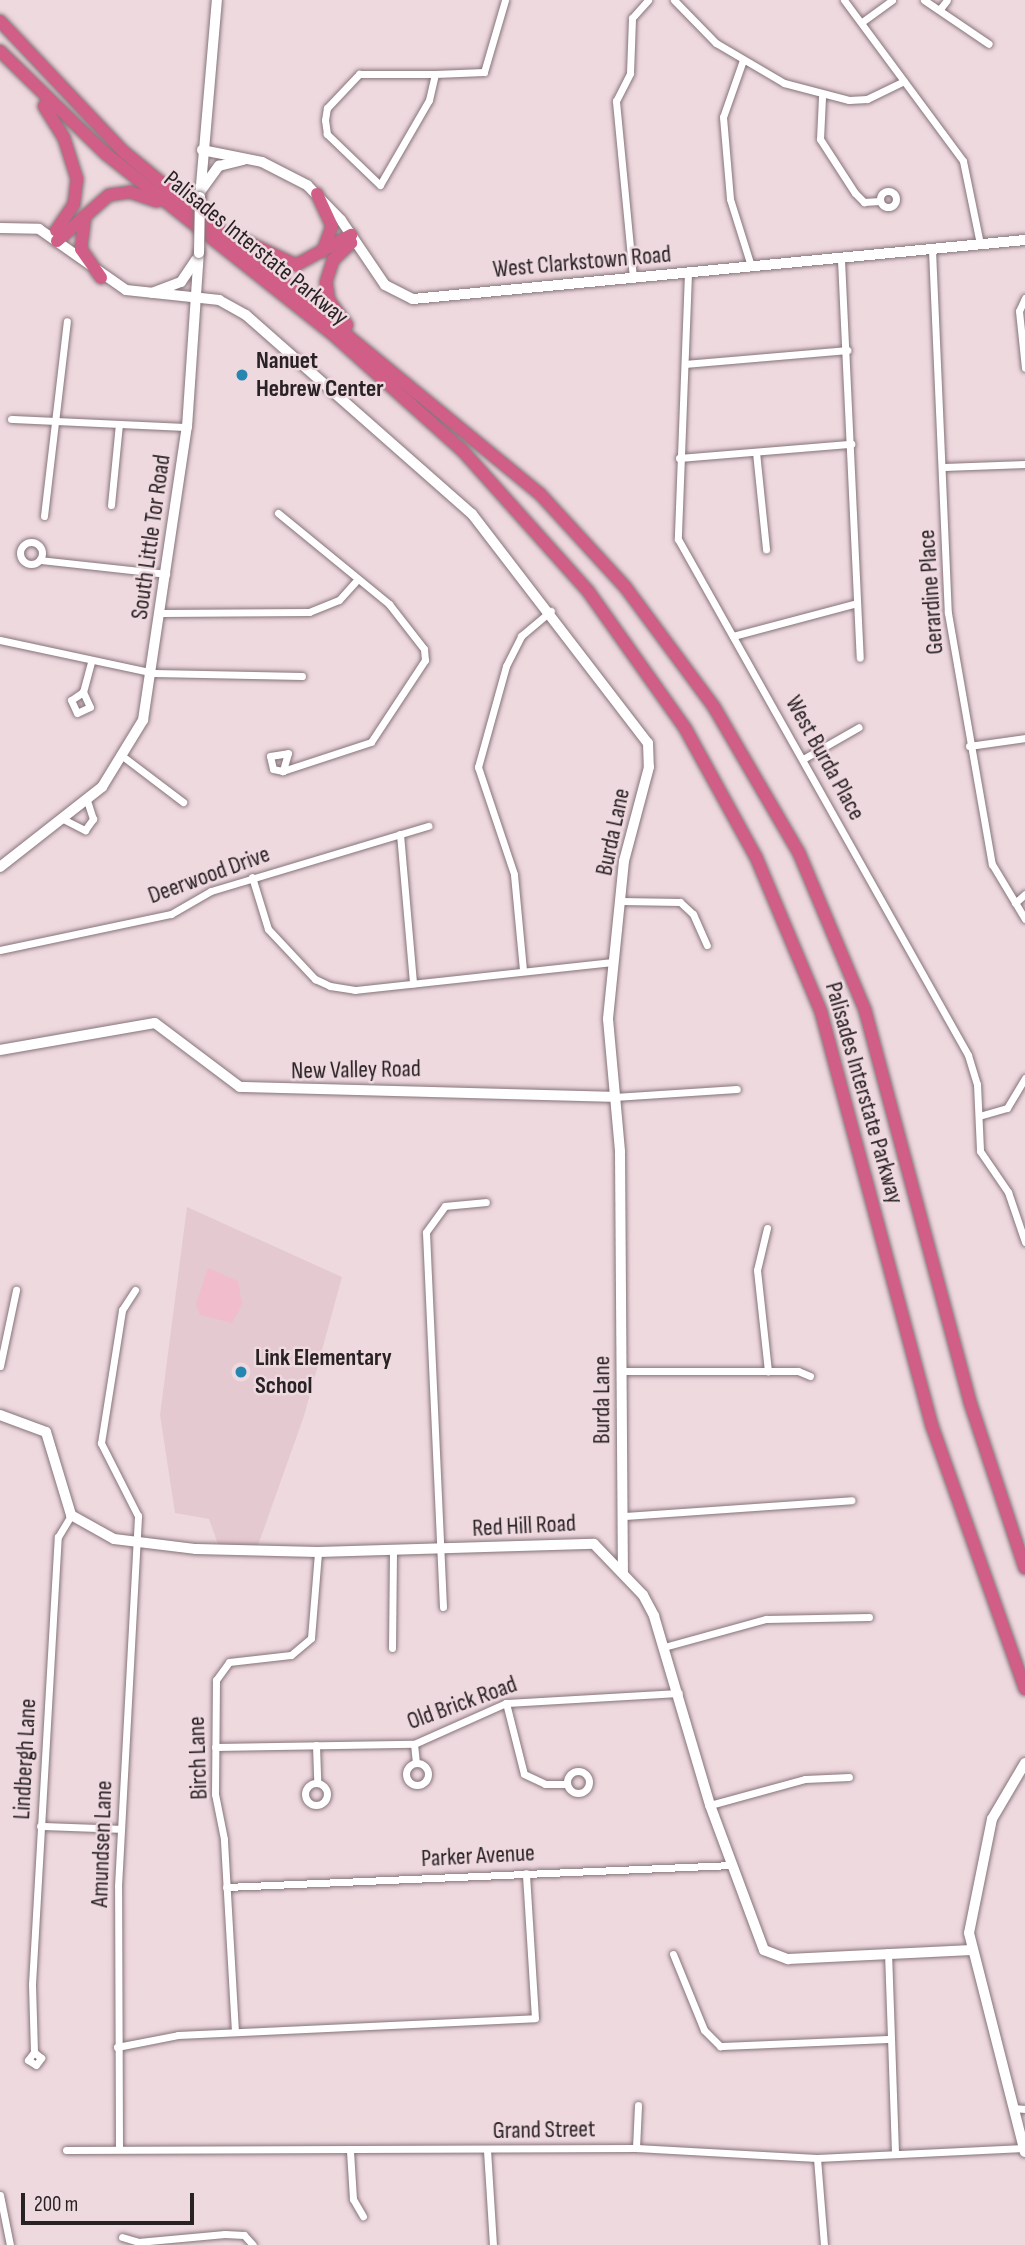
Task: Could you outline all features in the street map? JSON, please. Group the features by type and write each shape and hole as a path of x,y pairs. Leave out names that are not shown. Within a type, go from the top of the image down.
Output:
{"highway":[{"name":"Palisades Interstate Parkway","path":"0,21 86,116 173,193 412,384 525,480 626,588 714,707 790,835 878,1050 964,1382 1025,1568"},
{"name":"Palisades Interstate Parkway","path":"0,51 29,82 213,240 377,373 520,511 626,641 717,782 774,895 828,1031 932,1426 1025,1689"},
{"path":"29,82 62,132 77,179 74,204 55,239"},
{"path":"55,239 109,195 134,193 213,240"},
{"path":"173,193 277,261 296,265 316,258 353,237"},
{"path":"316,258 332,226 317,194"},
{"path":"88,211 80,245 101,278"},
{"path":"353,237 330,264 328,297 346,325 412,384"}],"street":[{"name":"South Little Tor Road","path":"0,867 87,801 125,758 154,673 187,427 198,300 202,150 217,0"},
{"path":"435,74 429,100 380,185 327,134 327,108 359,74 484,72 505,0"},
{"path":"632,278 616,101 630,73 632,18 648,0"},
{"path":"674,0 703,32 743,60 822,97 867,99 904,81"},
{"path":"844,0 963,162 980,244"},
{"path":"862,22 892,0"},
{"path":"923,0 989,44"},
{"path":"940,9 947,0"},
{"path":"743,60 723,117 730,199 746,232 751,266"},
{"path":"822,97 820,139 855,193 864,202 880,201"},
{"name":"West Clarkstown Road","path":"202,150 255,160 317,194 353,237 385,285 409,299 751,266 841,260 1025,240"},
{"path":"200,197 219,166 255,160"},
{"path":"0,228 31,227 55,239"},
{"name":"Burda Lane","path":"55,239 101,278 141,294 198,300 237,309 362,411 472,514 552,611 648,743 649,767 624,861 621,901 611,962 623,1371 623,1571"},
{"name":"Gerardine Place","path":"932,250 944,467 948,613 969,746 992,864 1025,919"},
{"path":"141,294 177,285 199,253"},
{"path":"841,260 860,657"},
{"name":"West Burda Place","path":"688,273 678,457 678,539 968,1055 979,1116 980,1152 1008,1192 1025,1242"},
{"path":"1025,298 1019,324 1025,368"},
{"path":"44,516 67,321"},
{"path":"685,364 847,350"},
{"path":"11,419 187,427"},
{"path":"111,505 119,424"},
{"path":"678,457 851,444"},
{"path":"756,452 765,549"},
{"path":"944,467 1025,464"},
{"path":"278,513 410,627 424,649 421,670 371,742 284,771"},
{"path":"40,560 166,574"},
{"path":"161,614 309,612 339,600 355,582"},
{"path":"733,636 857,603"},
{"path":"523,970 514,874 478,767 506,666 521,636 552,611"},
{"path":"0,640 91,662 154,673 302,676"},
{"path":"83,692 91,662"},
{"path":"803,759 859,727"},
{"path":"969,746 1025,738"},
{"path":"125,758 183,802"},
{"path":"63,819 85,830 93,819 87,801"},
{"name":"Deerwood Drive","path":"0,950 171,914 252,877 428,826"},
{"path":"400,834 413,983"},
{"path":"252,877 268,929 315,979 355,990 611,962"},
{"path":"1015,902 1025,894"},
{"path":"621,901 680,902 693,914 707,945"},
{"name":"New Valley Road","path":"0,1051 155,1023 240,1087 614,1097 737,1089"},
{"path":"979,1116 1007,1108 1025,1078"},
{"path":"443,1606 440,1551 443,1497 431,1405 426,1232 444,1206 486,1202"},
{"path":"767,1228 757,1270 768,1371"},
{"path":"0,1366 16,1290"},
{"name":"Amundsen Lane","path":"119,2147 117,2048 121,1829 136,1508 101,1443 122,1310 135,1290"},
{"path":"623,1371 768,1371 810,1376"},
{"path":"0,1415 46,1432 71,1515"},
{"path":"625,1516 851,1500"},
{"name":"Red Hill Road","path":"71,1515 96,1535 134,1542 318,1552 393,1549 440,1551 594,1544 623,1571 643,1595 680,1693 710,1805 756,1935 775,1958 972,1950"},
{"name":"Lindbergh Lane","path":"34,2052 40,1826 58,1537 71,1515"},
{"path":"392,1648 393,1549"},
{"name":"Birch Lane","path":"235,2032 215,1747 221,1669 240,1659 291,1655 311,1638 318,1552"},
{"path":"664,1647 766,1619 869,1617"},
{"name":"Old Brick Road","path":"215,1747 414,1744 506,1703 680,1693"},
{"path":"506,1703 524,1774 545,1784 567,1784"},
{"path":"414,1744 416,1763"},
{"path":"316,1745 317,1783"},
{"path":"1024,2150 972,1950 971,1919 990,1825 1025,1763"},
{"path":"710,1805 806,1779 849,1777"},
{"path":"40,1826 121,1829"},
{"name":"Parker Avenue","path":"226,1887 732,1864"},
{"path":"117,2048 140,2039 235,2032 535,2018 526,1873"},
{"path":"888,1952 895,2152"},
{"path":"673,1954 704,2030 720,2046 890,2039"},
{"path":"636,2148 638,2105"},
{"path":"1013,2109 1025,2109"},
{"name":"Grand Street","path":"65,2150 119,2147 167,2153 636,2148 817,2158 895,2152 1024,2150"},
{"path":"350,2151 353,2199 363,2216"},
{"path":"488,2151 493,2245"},
{"path":"817,2158 824,2245"},
{"path":"0,2195 4,2233 10,2245"},
{"path":"122,2237 177,2242 244,2235 253,2245"}],"shaded area":[{"name":"Link Elementary School","path":"187,1207 342,1277 304,1416 256,1551 220,1550 209,1519 175,1513 160,1415"},
{"path":"208,1268 238,1281 242,1304 232,1323 200,1315 196,1304"}],"place":[{"name":"Nanuet Hebrew Center","path":"242,375"},
{"name":"Link Elementary School","path":"241,1372"}]}
